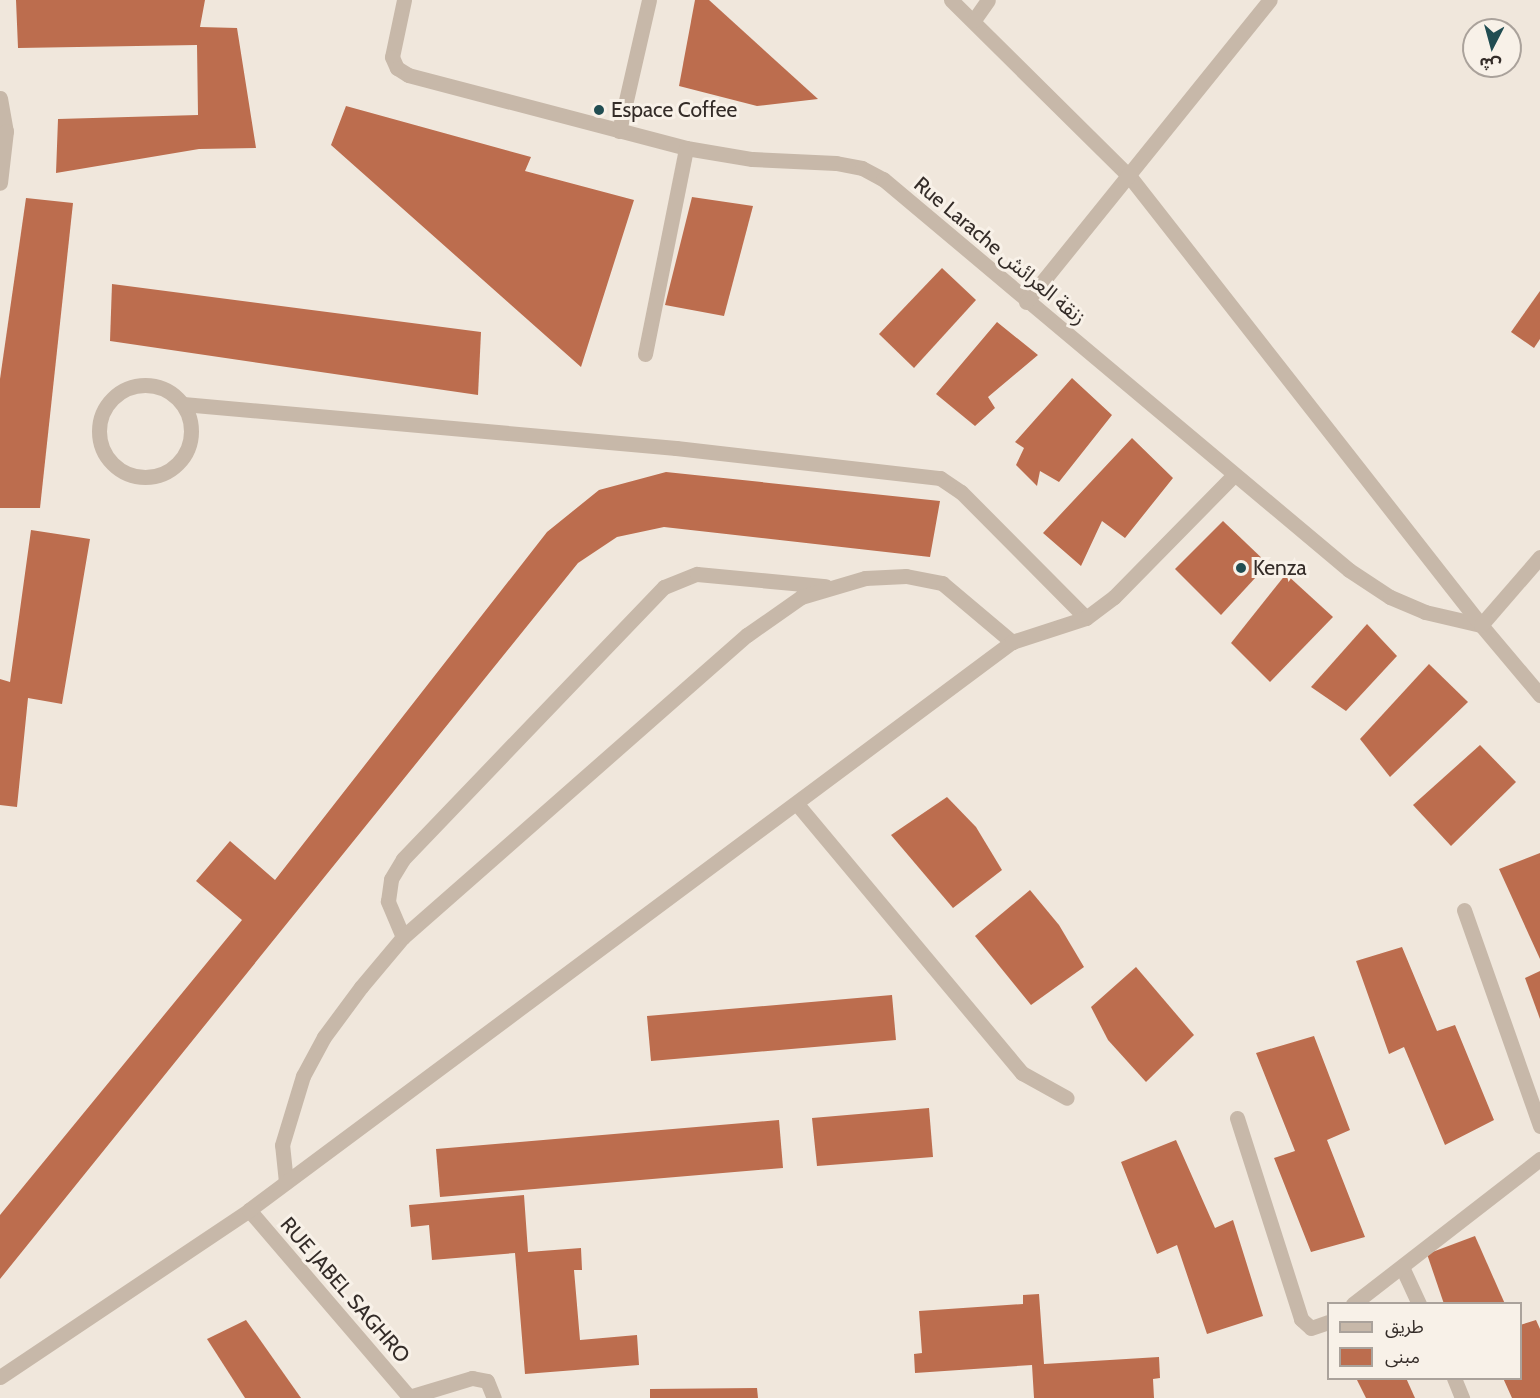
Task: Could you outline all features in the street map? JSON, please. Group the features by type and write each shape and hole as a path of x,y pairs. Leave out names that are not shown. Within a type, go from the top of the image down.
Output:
{"street":[{"name":"Rue Larache زنقة العرائش","path":"404,0 392,57 397,68 408,75 686,148 752,159 862,168 883,179 1233,476 1349,570 1390,597 1425,612 1481,626"},
{"path":"619,131 649,0"},
{"path":"951,0 974,20 1130,177 1481,626 1540,695"},
{"path":"974,20 988,0"},
{"path":"1026,302 1130,177 1270,0"},
{"path":"0,98 6,131 0,183"},
{"path":"645,354 686,148"},
{"path":"183,404 192,433 189,448 169,471 140,477 112,464 99,438 99,422 115,396 128,388 158,387 183,404 676,448 940,478 961,492 1086,618"},
{"path":"0,1377 249,1210 1012,642 1086,618 1114,597 1233,476"},
{"path":"1481,626 1540,557"},
{"path":"403,937 388,901 392,879 403,859 664,587 697,574 831,587"},
{"path":"286,1182 282,1145 303,1076 324,1037 403,937 703,671 801,597 865,578 906,576 942,583 1012,642"},
{"path":"797,804 1022,1073 1067,1098"},
{"path":"1464,910 1540,1126"},
{"path":"1237,1118 1302,1319 1311,1328 1327,1323"},
{"path":"1356,1302 1540,1159"},
{"name":"RUE JABEL SAGHRO","path":"249,1210 410,1398"},
{"path":"1402,1267 1418,1302"},
{"path":"410,1398 472,1378 487,1381 494,1398"},
{"path":"1455,1380 1462,1398"}],"building":[{"path":"16,0 205,0 200,27 237,28 256,148 199,149 56,173 58,119 198,115 197,45 18,48"},
{"path":"695,0 709,0 818,99 757,106 679,86"},
{"path":"346,106 531,157 525,171 634,200 581,367 331,145"},
{"path":"692,197 753,206 724,316 665,305"},
{"path":"26,198 73,203 40,508 0,508 0,379"},
{"path":"942,268 976,300 914,368 879,334"},
{"path":"112,284 481,332 478,395 110,341"},
{"path":"1540,291 1540,339 1534,348 1511,332"},
{"path":"997,322 1038,355 988,397 995,408 975,426 936,394"},
{"path":"1072,378 1112,415 1059,482 1040,471 1037,486 1016,465 1024,448 1015,442"},
{"path":"1132,438 1173,478 1125,538 1102,521 1081,566 1043,533"},
{"path":"666,472 940,501 930,557 664,527 617,537 578,563 0,1279 0,1215 242,920 196,881 230,841 275,880 547,532 599,490"},
{"path":"1223,521 1268,564 1221,615 1175,569"},
{"path":"31,530 90,539 62,704 28,698 17,807 0,805 0,679 10,682"},
{"path":"1286,574 1333,617 1270,682 1231,643"},
{"path":"1367,624 1397,656 1346,711 1311,687"},
{"path":"1429,664 1468,702 1390,777 1360,739"},
{"path":"1480,745 1516,782 1451,846 1413,805"},
{"path":"947,797 976,827 1002,870 953,908 891,835"},
{"path":"1540,853 1540,959 1499,869"},
{"path":"1030,890 1059,925 1084,967 1031,1005 975,936"},
{"path":"1402,947 1437,1031 1455,1025 1494,1120 1445,1145 1404,1047 1389,1054 1356,961"},
{"path":"1136,967 1194,1035 1146,1082 1108,1040 1091,1007"},
{"path":"1540,971 1540,1019 1525,978"},
{"path":"892,995 896,1040 651,1061 647,1016"},
{"path":"1314,1036 1350,1130 1327,1140 1365,1237 1311,1252 1274,1158 1295,1151 1256,1053"},
{"path":"929,1108 933,1157 817,1166 812,1118"},
{"path":"779,1120 783,1168 440,1197 436,1149"},
{"path":"1176,1140 1215,1228 1233,1220 1263,1316 1207,1334 1177,1245 1157,1254 1121,1162"},
{"path":"524,1195 528,1252 581,1248 582,1270 574,1270 580,1340 637,1335 639,1365 525,1374 515,1253 432,1260 429,1225 411,1227 409,1205"},
{"path":"1475,1236 1504,1302 1443,1302 1427,1254"},
{"path":"1039,1294 1044,1364 1159,1357 1160,1378 1153,1379 1154,1398 1034,1398 1032,1365 915,1373 914,1354 922,1353 919,1311 1023,1304 1023,1295"},
{"path":"246,1320 301,1398 245,1398 207,1339"},
{"path":"1536,1320 1540,1329 1540,1398 1512,1398 1504,1380 1522,1380 1522,1324"},
{"path":"1357,1380 1407,1380 1415,1398 1366,1398"},
{"path":"757,1388 758,1398 650,1398 650,1389"}],"place":[{"name":"Espace Coffee","path":"599,110"},
{"name":"Kenza","path":"1241,568"}]}
